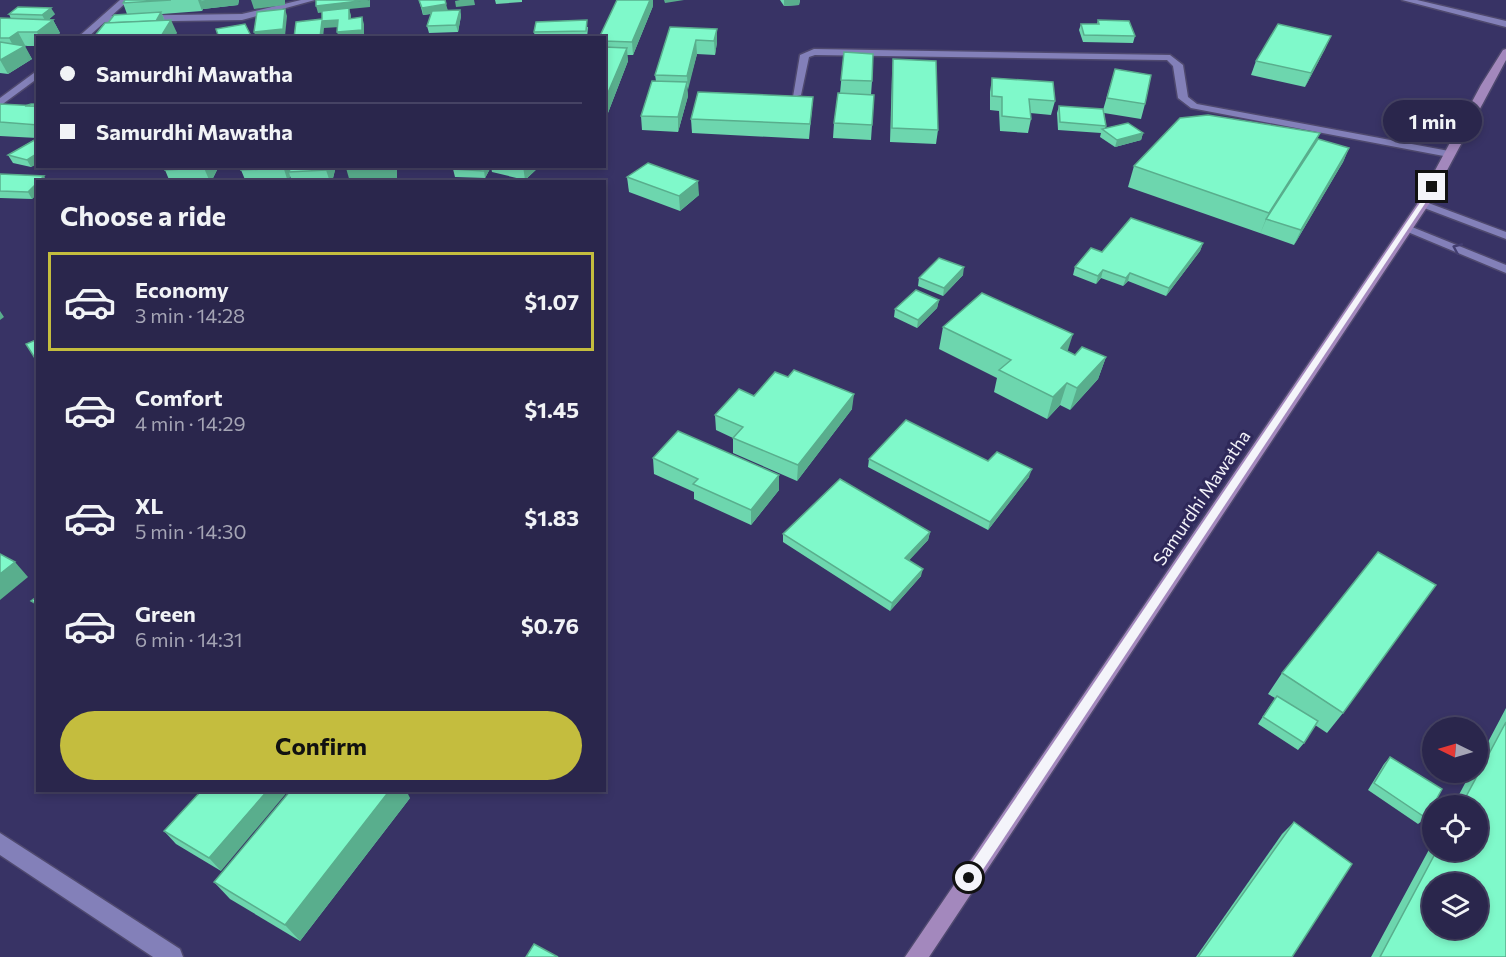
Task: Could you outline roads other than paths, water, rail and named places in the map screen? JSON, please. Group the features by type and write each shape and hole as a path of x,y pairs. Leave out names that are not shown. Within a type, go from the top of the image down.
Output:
{"main road":[{"name":"Samurdhi Mawatha","path":"916,957 1423,204 1506,52"}],"street":[{"path":"83,36 124,0"},
{"path":"104,19 242,17 311,0"},
{"path":"1406,0 1506,24"},
{"path":"796,95 805,55 814,51 1162,57 1170,58 1178,65 1183,98 1194,106 1449,154"},
{"path":"0,103 36,75"},
{"path":"1423,204 1506,236"},
{"path":"1407,228 1506,269"},
{"path":"0,843 172,957"}]}
